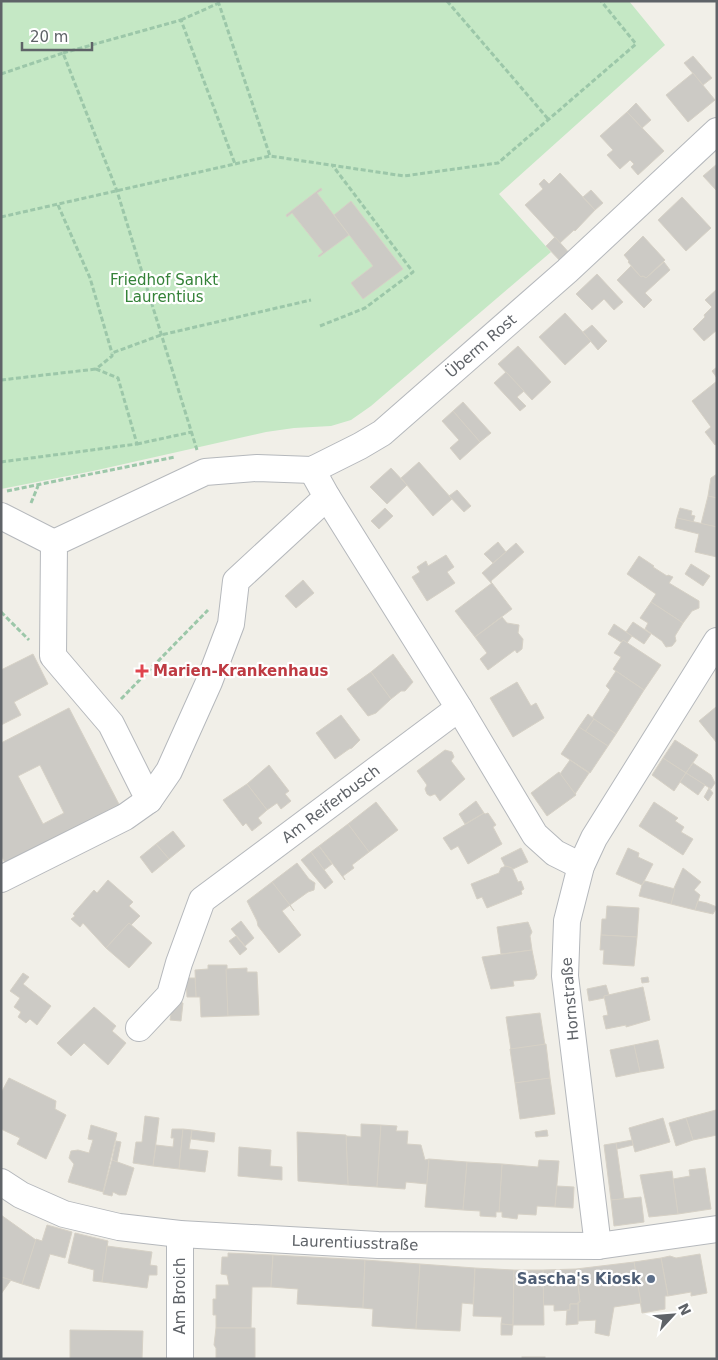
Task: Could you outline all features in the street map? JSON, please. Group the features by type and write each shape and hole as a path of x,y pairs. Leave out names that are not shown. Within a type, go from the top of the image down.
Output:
{"street":[{"name":"Überm Rost","path":"205,472 257,468 312,470 382,433 568,271 717,131"},
{"path":"312,470 535,835 555,853 581,866"},
{"path":"54,543 205,472"},
{"path":"1,879 125,817 149,800 169,771 209,682 231,624 236,581 327,497"},
{"path":"1,516 54,543"},
{"path":"54,543 53,656 111,724 149,800"},
{"name":"Hornstraße","path":"598,1246 566,976 567,921 581,866 594,838 717,641"},
{"name":"Am Reiferbusch","path":"139,1028 170,994 202,900 459,708"},
{"name":"Laurentiusstraße","path":"1,1182 21,1196 64,1214 119,1227 180,1234 378,1245 598,1246 717,1229"},
{"name":"Am Broich","path":"180,1234 180,1359"}],"path":[{"path":"447,1 549,120"},
{"path":"1,217 270,156 404,176 498,163 636,44 601,1"},
{"path":"1,74 63,53 181,20 218,2 270,156"},
{"path":"181,20 235,164"},
{"path":"63,53 117,191 205,472"},
{"path":"320,326 365,308 412,272 332,165"},
{"path":"58,205 90,278 112,353 112,356 96,369"},
{"path":"112,353 161,335 311,300"},
{"path":"1,380 96,369 118,378 137,444"},
{"path":"1,462 137,444 192,432"},
{"path":"1,492 182,455 205,472"},
{"path":"117,703 210,608"},
{"path":"1,612 27,639 53,656"}],"green space":[{"name":"Friedhof Sankt Laurentius","path":"1,1 629,1 665,45 499,194 551,252 371,406 351,420 331,426 266,432 93,471 1,489"}],"building":[{"path":"693,56 712,78 703,85 684,63"},
{"path":"693,73 715,100 688,122 666,95"},
{"path":"636,103 651,120 642,128 627,112"},
{"path":"627,112 664,151 638,175 631,167 634,164 630,160 620,169 607,155 613,150 600,136"},
{"path":"717,164 717,191 703,176"},
{"path":"560,173 595,210 575,231 560,243 525,205 543,189 539,184 544,179 549,184"},
{"path":"321,188 322,190 317,193 349,235 319,257 323,252 292,213 287,217 286,215"},
{"path":"591,190 603,203 595,210 583,197"},
{"path":"682,197 711,228 686,251 658,220"},
{"path":"351,201 403,269 363,299 351,283 373,266 334,215"},
{"path":"643,236 665,260 646,278 641,277 624,255"},
{"path":"555,237 571,255 562,263 546,246"},
{"path":"664,262 670,270 645,293 652,300 644,308 617,280 631,266 641,277 646,278"},
{"path":"597,274 623,302 614,310 604,299 592,310 576,294"},
{"path":"717,289 717,330 704,341 693,329 712,307 705,300"},
{"path":"565,313 591,341 565,365 539,337"},
{"path":"592,325 607,341 598,350 583,332"},
{"path":"518,346 551,382 532,400 498,364"},
{"path":"717,367 717,378 712,371"},
{"path":"506,372 524,391 517,397 526,406 520,411 494,383"},
{"path":"717,381 717,444 715,445 705,432 711,427 692,401"},
{"path":"463,402 491,433 480,442 453,411"},
{"path":"453,411 480,442 460,460 450,448 459,440 442,421"},
{"path":"419,462 452,499 433,516 401,478"},
{"path":"391,468 407,485 387,504 370,487"},
{"path":"717,474 717,498 708,496 711,478"},
{"path":"457,490 471,506 464,512 449,496"},
{"path":"708,496 717,498 717,527 701,524"},
{"path":"385,508 393,516 379,529 371,521"},
{"path":"680,508 692,511 691,515 695,516 693,522 677,518"},
{"path":"677,518 717,527 717,557 695,552 699,534 675,528"},
{"path":"498,542 506,552 493,563 484,554"},
{"path":"516,543 524,552 491,581 492,584 482,573"},
{"path":"446,555 454,567 447,572 455,583 427,601 412,577 420,572 417,567 426,561 428,566"},
{"path":"639,556 667,576 673,577 669,583 699,601 699,608 692,611 683,623 651,602 656,594 627,574"},
{"path":"691,564 710,576 703,586 685,574"},
{"path":"303,580 314,593 296,608 285,596"},
{"path":"492,583 512,609 475,637 455,611"},
{"path":"651,602 683,623 675,636 676,641 672,646 666,647 662,641 645,629 648,623 640,618"},
{"path":"502,617 507,623 519,625 518,633 523,639 522,649 517,653 515,650 488,670 480,659 487,653 475,637"},
{"path":"633,622 651,634 644,644 626,632"},
{"path":"614,624 632,636 627,643 623,640 621,642 608,634"},
{"path":"623,640 661,665 644,690 613,669 621,657 614,653"},
{"path":"33,654 48,684 14,702 21,715 1,725 1,670"},
{"path":"393,654 413,682 405,691 401,691 391,699 371,672"},
{"path":"616,671 644,690 616,734 592,718 610,690 606,686"},
{"path":"371,672 391,699 376,713 368,716 347,689"},
{"path":"517,682 531,706 536,703 544,718 513,737 490,698"},
{"path":"69,708 122,810 8,869 1,855 1,743","holes":["40,765 64,813 43,824 18,776"]},
{"path":"717,708 717,743 699,721"},
{"path":"588,714 594,719 585,732 579,727"},
{"path":"341,715 360,740 352,748 335,759 316,733"},
{"path":"594,719 616,734 608,746 585,732"},
{"path":"579,727 608,746 590,773 561,754"},
{"path":"675,740 698,755 686,773 663,758"},
{"path":"445,750 452,752 454,757 451,761 465,779 440,801 435,794 430,796 427,794 425,789 427,785 417,771"},
{"path":"663,758 686,773 674,791 652,775"},
{"path":"570,760 589,773 575,794 560,774"},
{"path":"693,763 711,775 715,783 711,789 686,773"},
{"path":"269,765 289,791 285,794 291,801 281,809 277,803 267,810 247,784"},
{"path":"559,772 576,795 547,816 531,793"},
{"path":"686,773 705,785 698,795 680,782"},
{"path":"247,784 267,810 258,818 262,823 252,831 246,823 243,826 223,800"},
{"path":"709,788 713,793 708,801 704,797"},
{"path":"476,801 484,813 465,824 459,814"},
{"path":"376,802 398,830 369,852 348,824"},
{"path":"654,802 678,818 675,821 684,827 681,832 693,839 683,855 639,826"},
{"path":"484,813 488,813 496,825 493,827 502,844 468,864 458,846 451,850 443,838"},
{"path":"348,824 369,852 352,865 354,868 343,876 345,880 319,846"},
{"path":"173,831 185,846 169,859 156,844"},
{"path":"156,844 169,859 152,873 140,857"},
{"path":"319,846 332,864 324,870 311,852"},
{"path":"521,848 528,862 513,869 505,866 501,858"},
{"path":"628,848 639,853 638,857 653,864 642,885 616,874"},
{"path":"311,852 333,882 325,889 301,860"},
{"path":"297,863 309,879 315,883 314,890 290,905 294,911 272,882"},
{"path":"506,866 512,868 518,882 521,881 524,889 521,891 522,894 487,908 482,897 477,899 471,884 499,873 501,868"},
{"path":"683,868 701,882 694,890 700,895 695,910 671,904 674,888"},
{"path":"108,880 133,902 129,906 140,916 131,925 129,923 106,948 83,923 80,927 71,919 75,916 73,914 94,890 97,893"},
{"path":"645,881 675,889 671,904 639,896"},
{"path":"272,882 290,905 282,911 301,935 279,953 258,926 247,901"},
{"path":"698,901 717,907 713,914 695,910"},
{"path":"607,906 639,908 637,937 601,935 602,919 606,919"},
{"path":"241,921 254,938 245,946 231,929"},
{"path":"528,922 532,932 530,936 532,950 501,954 497,927"},
{"path":"129,923 152,943 129,968 106,948"},
{"path":"601,935 637,937 634,966 603,964 604,950 600,950"},
{"path":"236,936 247,949 240,955 229,941"},
{"path":"532,950 537,975 534,979 513,981 514,986 491,989 482,957"},
{"path":"208,965 227,965 228,1016 201,1017 200,997 196,997 195,970 208,969"},
{"path":"247,968 247,972 257,972 259,1015 228,1016 226,969"},
{"path":"23,973 29,977 23,984 51,1006 37,1025 30,1019 26,1023 18,1017 21,1012 14,1007 20,998 10,991"},
{"path":"648,977 649,982 642,983 641,978"},
{"path":"186,978 195,978 196,997 187,997"},
{"path":"606,985 609,995 589,1001 587,989"},
{"path":"643,987 650,1020 626,1027 626,1025 606,1029 603,1016 608,1015 604,996"},
{"path":"173,1001 183,1003 181,1021 170,1020"},
{"path":"94,1007 116,1026 112,1031 126,1043 108,1065 84,1043 71,1056 57,1043"},
{"path":"540,1013 545,1045 511,1050 506,1017"},
{"path":"658,1040 664,1068 640,1072 634,1045"},
{"path":"546,1044 550,1078 515,1083 510,1049"},
{"path":"634,1045 640,1072 616,1077 610,1050"},
{"path":"9,1078 56,1101 55,1109 66,1115 46,1159 17,1144 20,1138 1,1129 1,1093"},
{"path":"550,1078 555,1114 520,1119 515,1083"},
{"path":"716,1110 717,1135 693,1140 686,1118"},
{"path":"145,1116 159,1118 153,1166 133,1163 136,1142 142,1142"},
{"path":"663,1118 670,1142 635,1152 629,1128"},
{"path":"686,1118 693,1140 676,1146 669,1123"},
{"path":"361,1124 381,1125 377,1187 348,1185 346,1136 361,1137"},
{"path":"91,1125 117,1133 103,1192 68,1182 74,1164 69,1158 71,1151 78,1150 89,1153 93,1140 88,1139"},
{"path":"381,1125 397,1126 396,1131 408,1131 407,1144 421,1145 425,1160 429,1159 427,1184 406,1182 405,1189 377,1187"},
{"path":"172,1129 183,1129 179,1169 153,1166 156,1145 173,1147"},
{"path":"183,1129 192,1130 189,1149 208,1151 205,1172 179,1169"},
{"path":"192,1130 215,1133 214,1142 191,1139"},
{"path":"547,1130 548,1136 536,1137 535,1132"},
{"path":"297,1132 346,1135 348,1185 298,1181"},
{"path":"632,1140 633,1145 617,1149 616,1143"},
{"path":"116,1141 121,1142 117,1162 112,1160"},
{"path":"616,1143 624,1199 611,1200 604,1145"},
{"path":"239,1147 271,1150 270,1166 282,1167 282,1180 238,1176"},
{"path":"429,1159 467,1162 463,1210 425,1207"},
{"path":"112,1160 134,1168 126,1195 119,1195 113,1192 112,1196 103,1194"},
{"path":"539,1160 559,1161 555,1207 537,1206 536,1215 518,1214 517,1219 502,1217 502,1212 499,1212 502,1164 538,1167"},
{"path":"467,1162 502,1164 499,1212 496,1212 496,1217 480,1216 480,1211 463,1210"},
{"path":"705,1168 711,1209 678,1214 673,1179 690,1176 689,1170"},
{"path":"672,1171 678,1214 649,1217 640,1175"},
{"path":"557,1186 574,1187 573,1208 555,1207"},
{"path":"641,1197 644,1222 614,1226 611,1200"},
{"path":"1,1215 36,1240 22,1284 1,1277"},
{"path":"47,1225 72,1232 65,1258 50,1254 39,1289 22,1284 36,1239 42,1241"},
{"path":"75,1233 108,1241 102,1282 93,1281 94,1270 68,1263"},
{"path":"107,1246 152,1252 150,1265 157,1266 157,1275 149,1275 147,1288 102,1282"},
{"path":"228,1253 273,1255 271,1287 252,1287 251,1328 216,1328 216,1315 213,1315 213,1299 216,1299 216,1285 229,1285 227,1275 221,1274 222,1257 228,1257"},
{"path":"700,1254 707,1293 691,1296 691,1292 668,1296 661,1258 670,1256 676,1258"},
{"path":"273,1255 365,1260 363,1308 297,1304 298,1289 271,1287"},
{"name":"Sascha's Kiosk","path":"661,1258 668,1296 665,1296 665,1309 642,1313 634,1262"},
{"path":"365,1260 420,1264 416,1329 372,1326 373,1309 363,1308"},
{"path":"634,1262 641,1303 614,1307 609,1336 595,1333 596,1320 578,1321 578,1302 580,1302 576,1269"},
{"path":"420,1264 475,1268 473,1304 462,1303 460,1331 416,1329"},
{"path":"475,1268 514,1270 513,1325 501,1324 502,1317 473,1316"},
{"path":"576,1269 580,1302 578,1304 570,1304 570,1310 554,1311 554,1305 543,1305 543,1270"},
{"path":"514,1270 543,1270 544,1325 513,1325"},
{"path":"1,1277 11,1280 1,1294"},
{"path":"570,1304 578,1304 578,1324 566,1325 567,1310 570,1310"},
{"path":"501,1324 513,1325 512,1335 501,1335"},
{"path":"216,1328 255,1328 255,1359 216,1359 216,1348 214,1345"},
{"path":"70,1330 143,1331 142,1359 70,1359"},
{"path":"522,1357 545,1357 545,1359 522,1359"}],"place":[{"name":"Marien-Krankenhaus","path":"142,671"},
{"name":"Sascha's Kiosk","path":"651,1279"}]}
